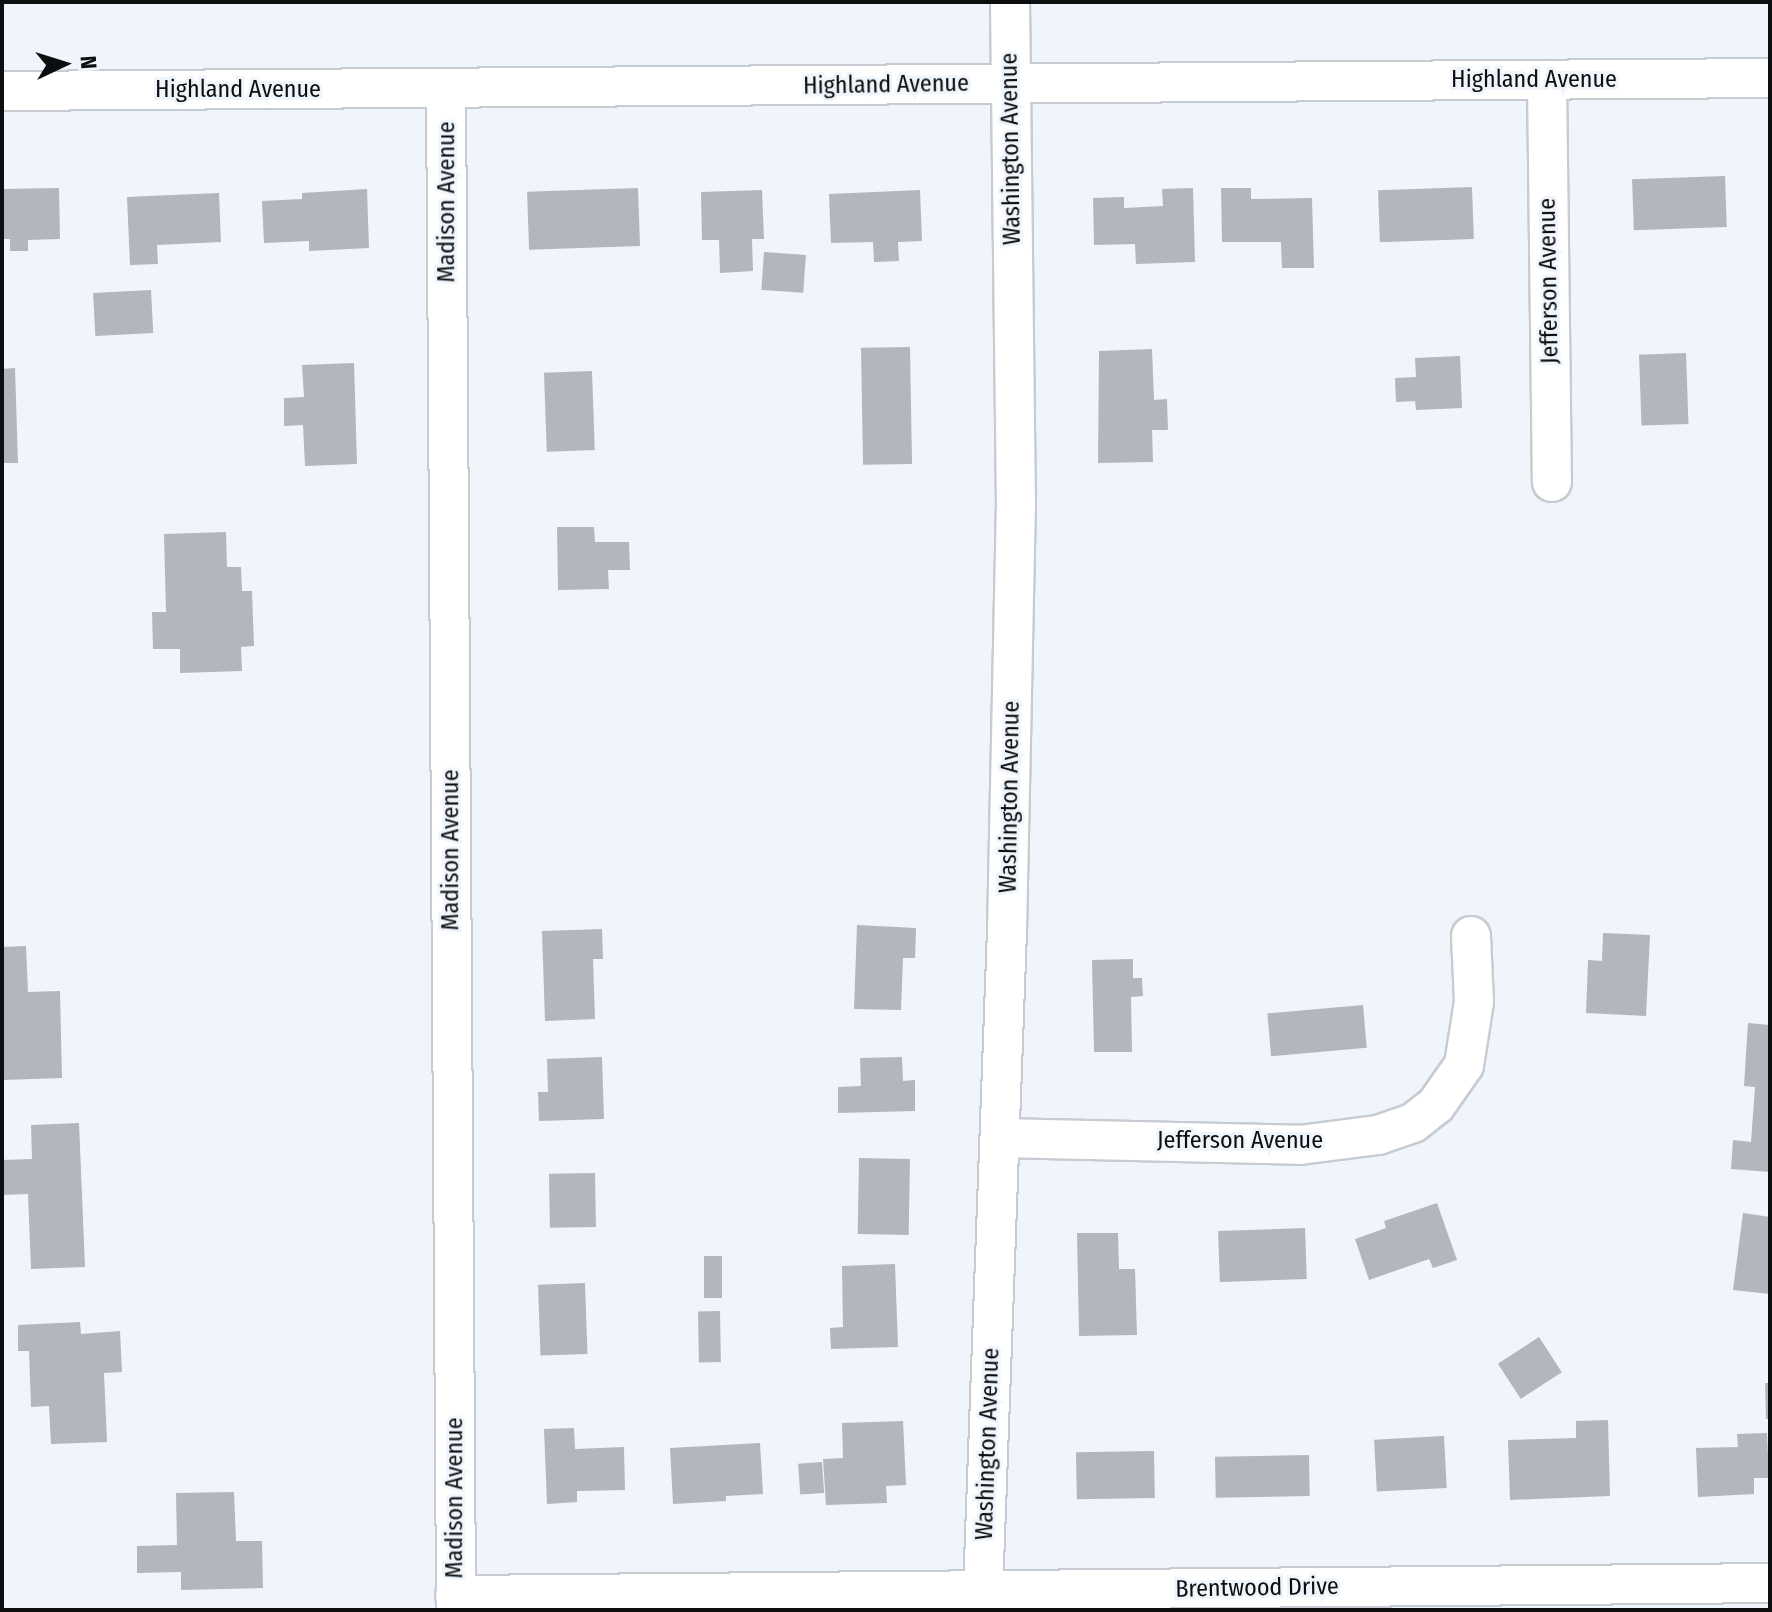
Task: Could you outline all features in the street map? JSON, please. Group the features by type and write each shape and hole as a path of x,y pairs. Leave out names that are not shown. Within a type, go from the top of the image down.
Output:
{"street":[{"name":"Washington Avenue","path":"983,1591 1000,1138 1016,507 1010,2"},
{"name":"Highland Avenue","path":"2,91 1770,78"},
{"name":"Jefferson Avenue","path":"1547,80 1552,482"},
{"name":"Madison Avenue","path":"446,89 456,1602"},
{"name":"Jefferson Avenue","path":"1000,1138 1300,1145 1378,1135 1413,1123 1436,1105 1464,1065 1474,1002 1471,936"},
{"name":"Brentwood Drive","path":"456,1602 983,1591 1770,1583"}],"building":[{"path":"1725,176 1727,227 1634,230 1632,179"},
{"path":"1472,187 1474,239 1380,242 1378,190"},
{"path":"59,188 60,239 28,240 28,251 10,251 10,239 2,239 2,189"},
{"path":"638,188 640,246 529,250 527,192"},
{"path":"1193,188 1195,262 1136,264 1135,244 1094,245 1093,198 1124,197 1124,208 1163,206 1162,189"},
{"path":"1221,188 1251,188 1251,199 1312,198 1314,268 1282,268 1281,242 1222,242"},
{"path":"367,189 369,248 309,251 309,241 264,243 262,201 302,199 302,193"},
{"path":"762,190 764,239 752,239 753,271 720,273 719,240 702,240 701,192"},
{"path":"920,190 922,241 898,242 899,261 874,262 873,242 831,243 829,194"},
{"path":"219,193 221,242 157,245 158,264 130,265 127,197"},
{"path":"764,252 806,255 803,293 761,290"},
{"path":"151,290 153,333 95,336 93,293"},
{"path":"910,347 912,464 863,465 861,348"},
{"path":"1152,349 1154,400 1167,399 1168,430 1152,430 1153,462 1098,463 1099,351"},
{"path":"1686,353 1688,424 1642,426 1639,355"},
{"path":"1460,356 1462,408 1416,410 1415,401 1396,402 1395,378 1416,377 1415,358"},
{"path":"354,363 357,464 305,466 303,425 284,426 284,398 304,397 302,365"},
{"path":"15,368 18,463 2,463 2,369"},
{"path":"592,371 595,450 547,452 544,373"},
{"path":"557,527 594,527 595,542 629,542 630,570 608,570 609,589 558,590"},
{"path":"226,532 227,567 241,567 242,591 252,591 254,646 241,647 242,671 180,673 180,649 153,649 152,612 166,612 164,534"},
{"path":"857,925 916,928 915,958 903,958 901,1010 854,1009"},
{"path":"602,929 603,959 593,959 595,1019 545,1021 542,931"},
{"path":"1603,933 1650,935 1646,1016 1586,1013 1588,960 1602,961"},
{"path":"26,946 28,992 60,991 62,1078 2,1080 2,947"},
{"path":"1133,959 1133,978 1142,978 1143,996 1131,997 1132,1052 1094,1052 1092,960"},
{"path":"1363,1005 1367,1048 1271,1056 1267,1013"},
{"path":"1748,1023 1770,1025 1770,1172 1731,1169 1733,1140 1751,1142 1755,1087 1744,1086"},
{"path":"602,1057 604,1119 539,1121 538,1092 548,1092 547,1059"},
{"path":"902,1057 903,1081 915,1080 915,1111 838,1113 838,1087 861,1086 860,1058"},
{"path":"79,1123 85,1267 31,1269 28,1194 2,1195 2,1160 32,1159 31,1125"},
{"path":"859,1158 910,1159 909,1235 858,1234"},
{"path":"595,1173 596,1227 550,1228 549,1174"},
{"path":"1437,1203 1457,1260 1433,1268 1429,1259 1369,1280 1355,1239 1386,1228 1384,1221"},
{"path":"1743,1213 1770,1217 1770,1294 1733,1290"},
{"path":"1305,1228 1307,1279 1220,1282 1218,1231"},
{"path":"1077,1233 1118,1233 1119,1269 1135,1269 1137,1335 1079,1336"},
{"path":"704,1256 722,1256 722,1298 704,1298"},
{"path":"895,1264 898,1347 831,1349 830,1328 843,1327 842,1266"},
{"path":"585,1283 587,1354 541,1356 538,1285"},
{"path":"698,1311 720,1311 721,1362 699,1362"},
{"path":"80,1322 81,1334 120,1331 122,1372 104,1373 107,1442 51,1444 49,1406 31,1407 29,1351 18,1351 18,1325"},
{"path":"1539,1337 1562,1372 1521,1399 1498,1364"},
{"path":"1765,1383 1770,1383 1770,1419 1766,1419"},
{"path":"1608,1420 1610,1496 1510,1500 1508,1440 1576,1438 1576,1421"},
{"path":"903,1421 906,1485 886,1486 887,1503 826,1505 823,1459 843,1458 842,1423"},
{"path":"574,1428 575,1449 624,1447 625,1490 577,1491 577,1502 547,1504 544,1429"},
{"path":"1767,1433 1769,1478 1754,1478 1754,1494 1698,1497 1696,1448 1738,1447 1737,1434"},
{"path":"1444,1436 1447,1488 1377,1492 1374,1440"},
{"path":"760,1443 763,1494 726,1496 726,1501 673,1504 670,1448"},
{"path":"1154,1451 1155,1498 1077,1499 1076,1452"},
{"path":"1309,1455 1310,1496 1216,1498 1215,1457"},
{"path":"822,1462 824,1493 800,1495 798,1464"},
{"path":"234,1492 236,1541 262,1541 263,1588 181,1590 181,1572 137,1573 137,1546 177,1545 176,1493"}]}
